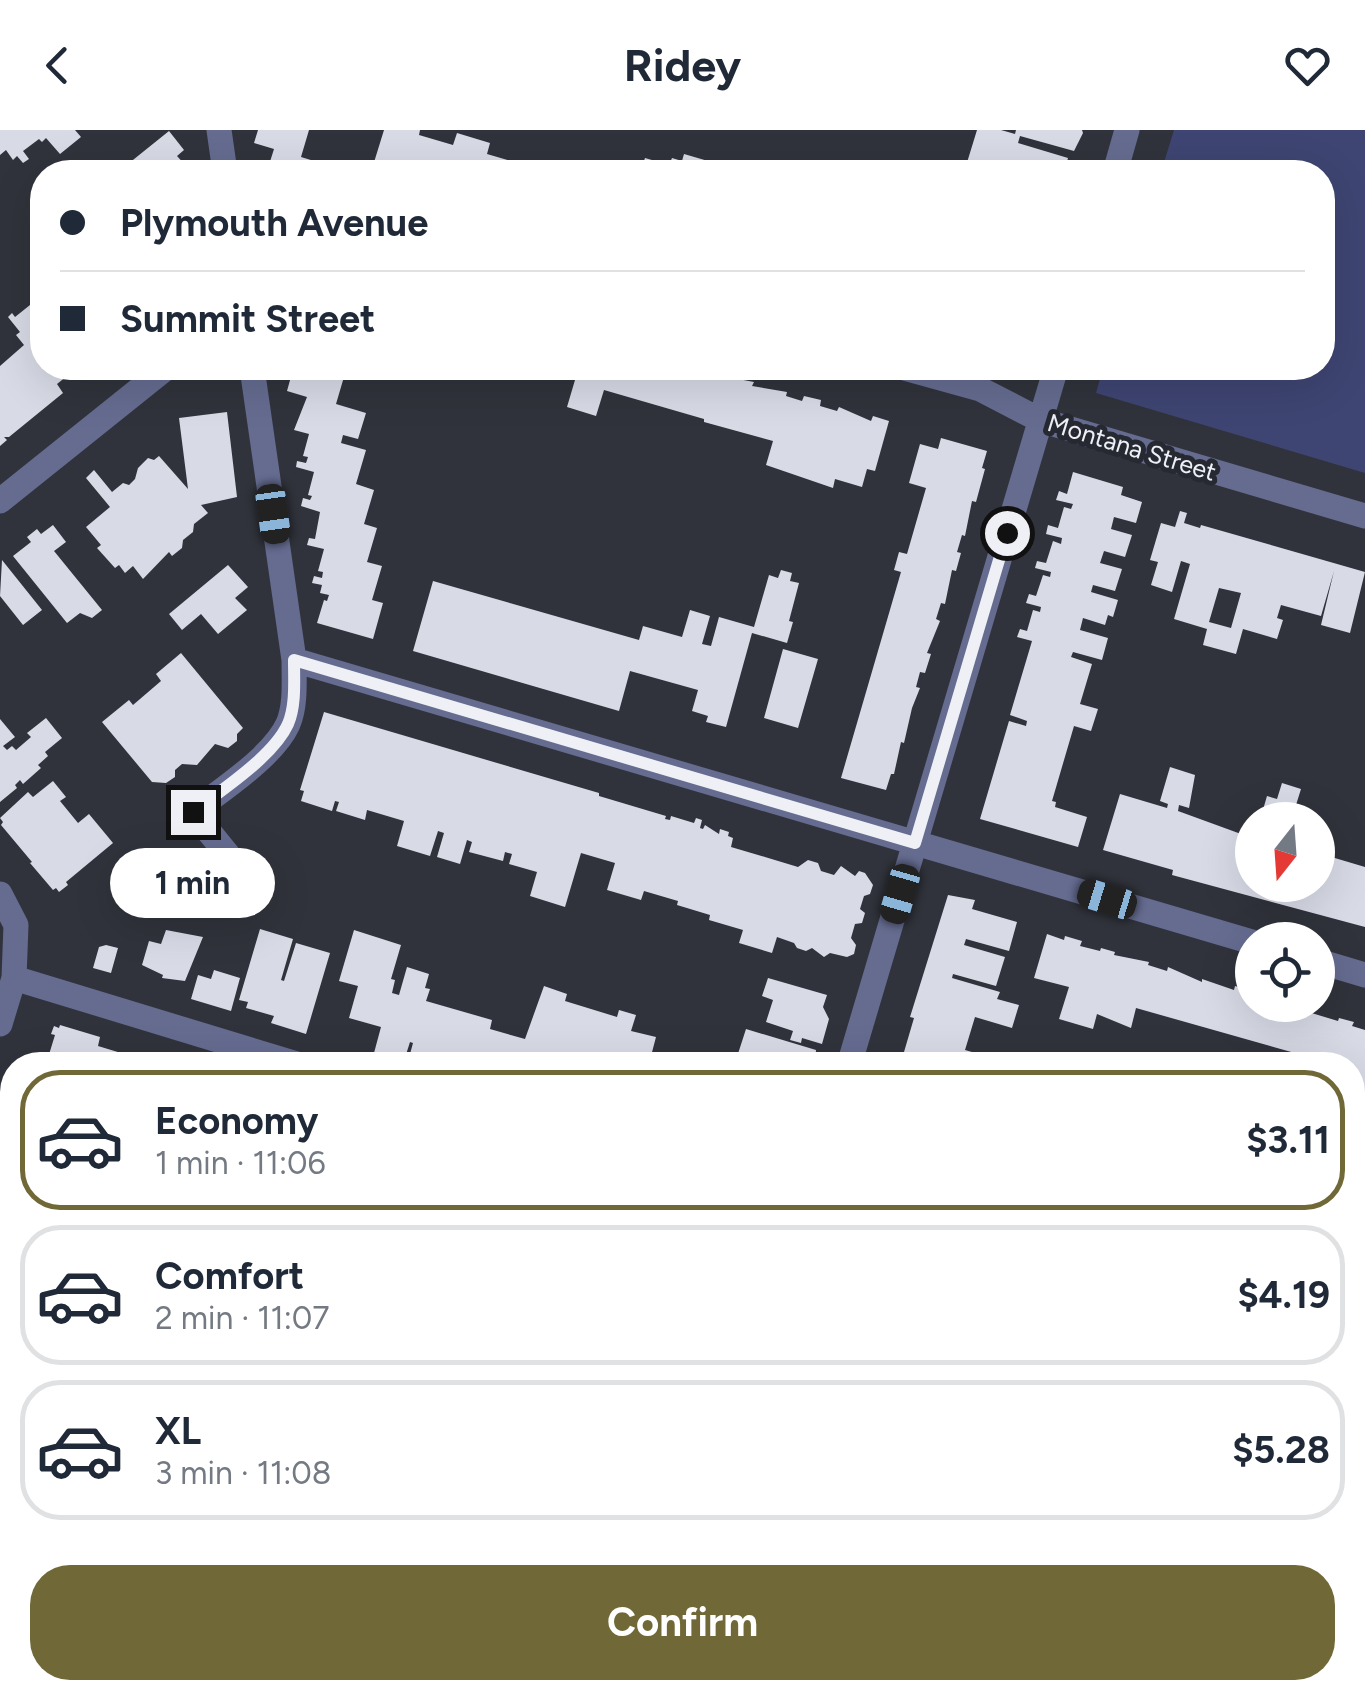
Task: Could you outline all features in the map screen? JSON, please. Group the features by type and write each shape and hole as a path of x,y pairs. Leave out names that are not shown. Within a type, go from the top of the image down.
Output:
{"street":[{"path":"219,130 223,160"},
{"path":"1118,160 1127,130"},
{"path":"0,501 151,380"},
{"path":"228,855 193,812 272,748 288,725 294,698 294,660 254,380"},
{"name":"Montana Street","path":"947,380 980,389 1040,420 1365,516"},
{"path":"853,1052 1052,380"},
{"path":"294,660 1235,937"},
{"path":"0,894 16,924 14,978 0,1024"},
{"path":"1335,966 1365,975"},
{"path":"14,978 257,1052"}],"shaded area":[{"path":"1174,130 1365,130 1365,473 1096,393 1100,380 1335,380 1335,160 1165,160"}],"building":[{"path":"0,130 75,130 81,137 60,154 46,138 42,142 39,139 23,151 29,159 23,163 17,156 13,160 6,150 0,155"},
{"path":"258,130 309,130 301,157 311,160 271,160 274,149 254,143"},
{"path":"384,130 420,130 419,135 453,145 457,133 490,143 487,154 508,160 375,160"},
{"path":"977,130 1083,133 1074,151 1020,136 1018,143 1067,160 968,160"},
{"path":"169,131 184,150 177,156 181,160 133,160"},
{"path":"684,154 705,160 682,160"},
{"path":"30,305 30,380 62,380 57,384 63,393 4,437 7,440 0,446 0,366 24,345 8,317 12,313 15,317"},
{"path":"290,380 343,380 336,404 366,413 358,439 343,435 341,443 366,450 356,484 374,490 364,524 377,528 367,562 382,566 372,600 383,603 373,639 317,623 329,595 320,593 322,585 312,583 314,576 322,578 323,572 318,571 324,549 307,545 309,538 315,539 320,512 301,506 303,498 310,500 312,496 308,495 314,472 296,467 297,461 306,463 308,457 303,456 309,434 294,430 307,397 287,391"},
{"path":"575,380 743,380 754,382 752,386 787,392 786,396 802,401 804,396 821,400 820,406 837,411 839,407 871,421 873,416 889,421 875,471 867,469 862,487 835,479 833,488 766,465 773,441 704,419 604,390 596,416 567,407"},
{"path":"227,412 237,497 201,505 208,513 194,524 182,548 172,556 169,552 143,579 133,566 125,573 119,565 115,568 97,548 101,545 86,527 110,507 86,478 94,470 112,492 123,483 129,485 148,458 154,460 159,456 188,489 179,418"},
{"path":"941,438 987,451 982,468 985,469 957,552 961,553 956,571 952,570 945,604 941,603 936,619 940,621 927,653 931,654 925,673 920,672 916,687 920,688 904,743 901,742 886,790 841,778 901,572 894,570 899,552 907,554 926,488 909,483 920,444 938,449"},
{"path":"1073,472 1123,487 1121,495 1142,502 1136,523 1114,517 1111,529 1132,535 1125,557 1104,551 1100,563 1122,569 1115,591 1093,585 1091,592 1118,600 1113,617 1108,615 1105,625 1083,618 1080,630 1108,638 1102,660 1073,652 1071,657 1092,664 1080,704 1098,709 1091,731 1074,726 1052,801 1056,802 1055,807 1087,817 1078,847 980,819 1009,721 1026,726 1027,721 1010,715 1032,641 1017,637 1020,629 1027,631 1033,610 1040,612 1041,607 1026,603 1029,594 1036,596 1043,575 1050,577 1051,572 1035,568 1037,561 1046,563 1053,541 1061,544 1062,538 1046,534 1048,525 1058,528 1064,507 1071,509 1073,504 1056,500 1059,491 1067,494"},
{"path":"1180,511 1187,513 1184,523 1365,572 1350,633 1321,625 1334,571 1321,616 1281,605 1277,618 1283,620 1277,639 1243,629 1236,654 1203,645 1207,629 1174,619 1190,564 1181,561 1172,592 1151,585 1158,562 1150,560 1161,523 1175,527","holes":["1219,588 1241,593 1231,628 1209,622"]},
{"path":"53,525 66,542 54,551 102,610 92,618 80,613 67,623 13,556 31,542 27,537 37,529 41,534"},
{"path":"2,560 42,610 23,625 0,596"},
{"path":"228,565 248,587 235,598 247,610 218,634 201,614 182,630 169,614"},
{"path":"781,570 792,573 790,581 799,583 787,643 752,633 726,727 706,722 708,716 692,711 698,690 630,671 619,711 413,651 433,581 639,640 643,626 682,637 690,610 710,616 702,644 711,646 719,617 754,627 769,575 778,578"},
{"path":"783,649 818,659 798,728 764,718"},
{"path":"181,653 243,728 228,748 215,744 197,765 182,764 175,770 175,777 166,783 152,782 102,722 129,700 133,705 161,681 156,674"},
{"path":"324,712 599,793 666,816 665,819 670,820 671,816 694,823 696,818 702,820 700,828 705,825 719,834 720,829 729,832 728,836 733,838 731,847 798,867 808,860 818,863 821,871 834,875 841,866 855,876 859,871 865,873 873,885 860,909 865,913 862,923 855,924 851,938 856,945 854,954 847,957 830,953 824,957 812,948 806,951 777,937 772,953 739,943 743,930 709,920 710,915 677,905 678,901 644,891 641,900 607,890 615,863 581,853 565,907 530,896 537,872 509,864 512,854 505,852 503,861 469,852 472,842 467,840 460,864 437,857 444,833 438,831 430,856 397,846 404,821 367,810 365,820 336,811 339,802 335,801 332,811 301,801 304,791 300,790"},
{"path":"46,718 62,738 45,752 48,756 38,765 41,768 23,784 20,780 17,788 0,802 0,719 15,737 3,746 16,750 31,737 27,733"},
{"path":"1170,767 1195,775 1189,808 1179,805 1178,811 1235,832 1235,892 1103,850 1120,794 1167,808 1168,804 1160,801"},
{"path":"53,781 66,797 60,801 78,823 89,814 113,843 59,892 30,863 1,825 0,818 28,792 33,797"},
{"path":"1282,783 1301,789 1297,802 1265,802 1267,796 1277,799"},
{"path":"1335,858 1365,867 1365,927 1272,902 1335,902"},
{"path":"948,895 975,900 972,909 1017,922 1009,951 966,939 964,945 1005,957 996,986 953,974 952,978 1000,992 997,999 1019,1005 1012,1028 975,1017 965,1050 972,1052 904,1052 914,1018 910,1017"},
{"path":"260,929 293,939 281,980 284,981 296,943 330,953 306,1034 271,1023 274,1016 246,1008 248,1002 239,1000"},
{"path":"166,930 203,937 185,981 162,978 163,975 142,965 149,941 161,944"},
{"path":"354,930 401,945 391,979 395,980 392,993 399,995 407,967 429,974 426,1001 492,1020 490,1029 525,1039 544,986 567,994 565,1001 617,1017 619,1010 636,1015 631,1031 656,1037 652,1052 411,1052 410,1042 407,1052 374,1052 381,1027 349,1018 358,986 339,981"},
{"path":"1047,934 1082,941 1080,946 1115,952 1114,955 1149,962 1148,965 1167,971 1168,967 1202,982 1234,990 1235,986 1235,1022 1335,1022 1339,1018 1354,1022 1352,1026 1365,1030 1365,1052 1291,1052 1136,1008 1131,1028 1097,1014 1093,1029 1059,1019 1069,987 1034,978"},
{"path":"99,947 118,948 111,973 93,968"},
{"path":"214,970 240,978 231,1011 191,999 198,975 211,979"},
{"path":"768,978 827,995 823,1007 829,1019 822,1044 802,1038 801,1043 790,1040 793,1031 766,1022 773,1000 762,996"},
{"path":"60,1025 100,1037 98,1046 118,1052 50,1052 54,1026"},
{"path":"746,1029 816,1050 816,1052 739,1052"}],"route":[{"path":"193,812 272,748 288,725 294,698 294,660 915,843 1007,533"}]}
